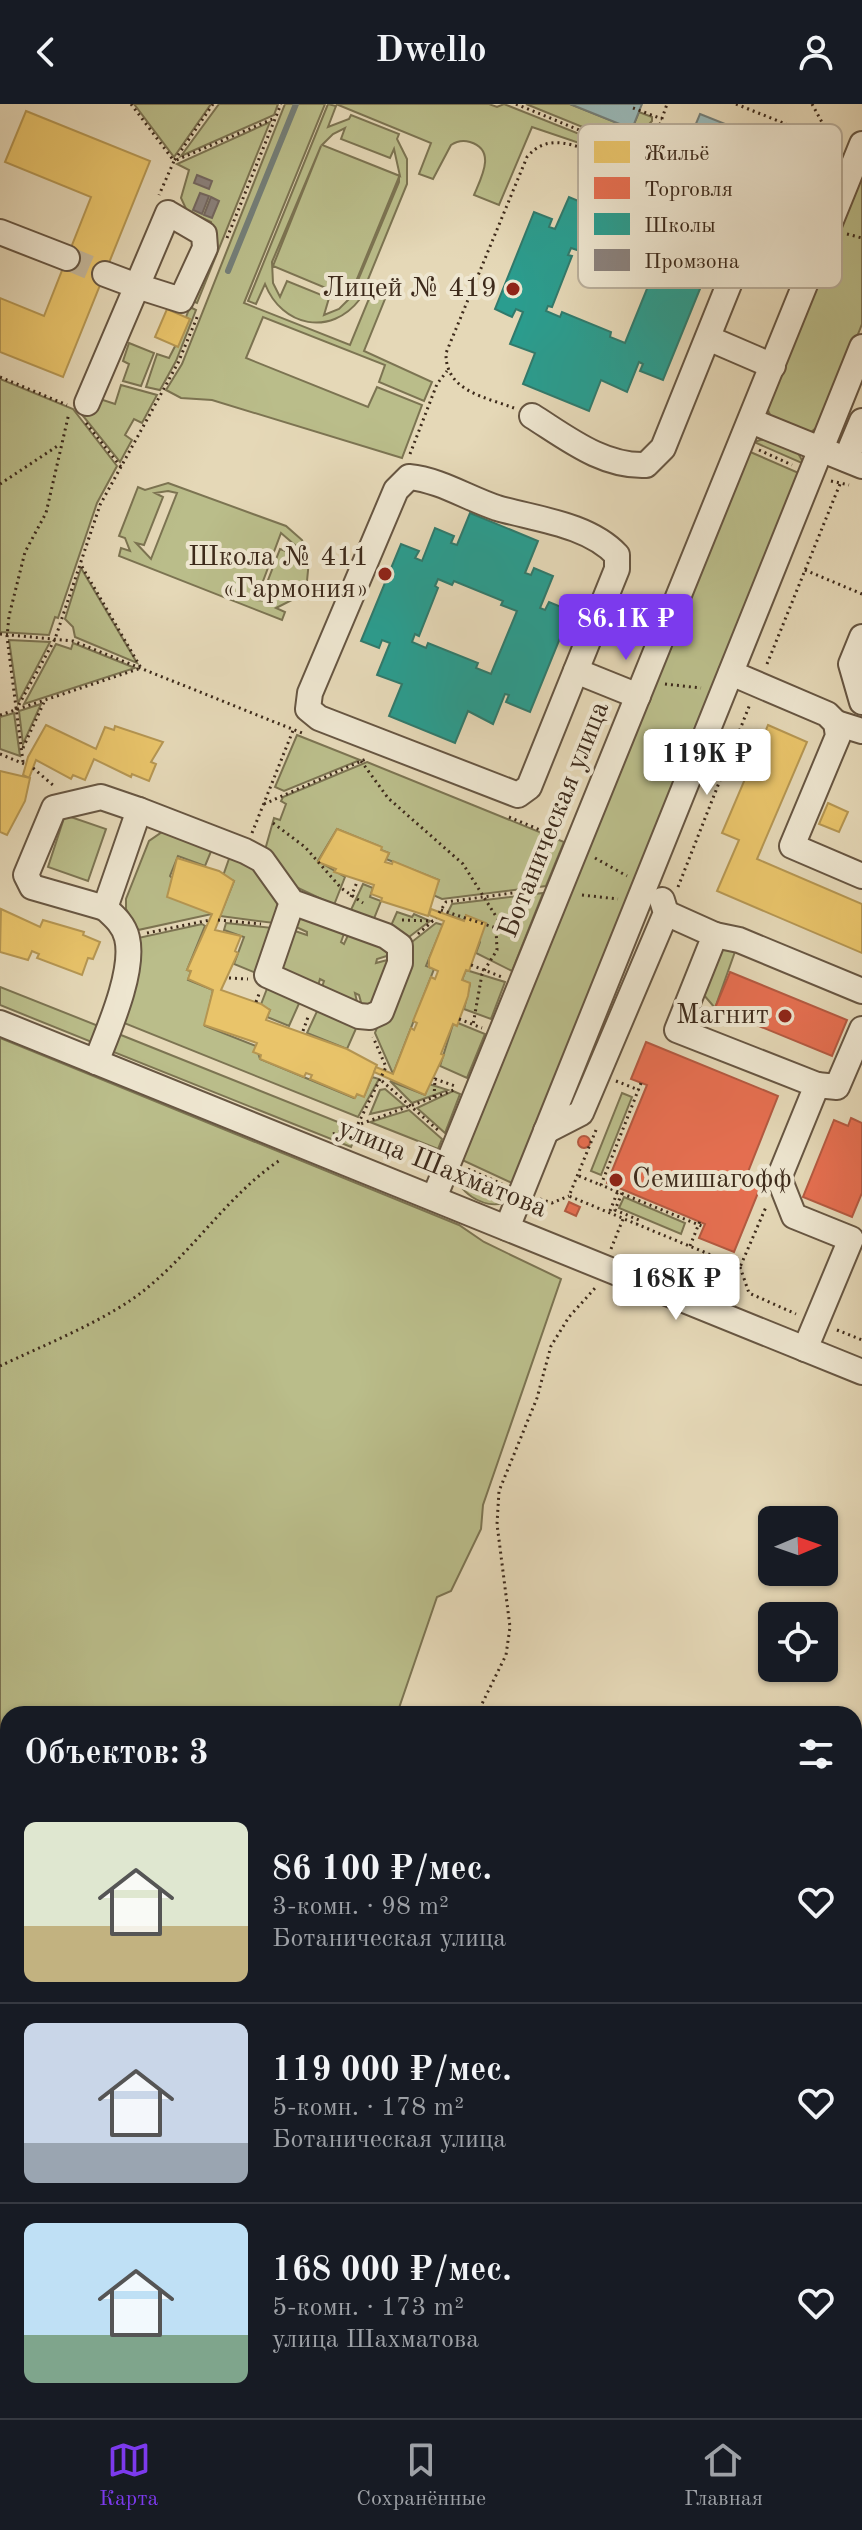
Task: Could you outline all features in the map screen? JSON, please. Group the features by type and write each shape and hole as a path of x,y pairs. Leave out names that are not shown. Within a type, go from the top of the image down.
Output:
{"street":[{"name":"Ботаническая улица","path":"842,181 855,146"},
{"path":"85,411 137,286 168,213 204,234 205,248 181,300 137,286 105,274"},
{"path":"0,232 67,258"},
{"path":"532,416 584,449 625,466 646,465 663,448 728,288"},
{"name":"Ботаническая улица","path":"434,1198 645,689 802,288"},
{"path":"708,338 773,366"},
{"path":"507,1228 723,681 862,347"},
{"path":"751,421 854,462 862,421"},
{"path":"409,477 425,478 494,507 555,523 607,544 617,555 617,569 529,787 518,795 319,718 308,709 310,693 396,490 409,477"},
{"path":"862,637 851,664 862,702"},
{"path":"576,671 645,689"},
{"path":"723,681 827,714 836,723 862,731"},
{"path":"836,723 838,736 792,846 862,876"},
{"path":"96,1062 128,959 127,937 119,921 105,908 32,887 26,875 54,808 101,797 139,810 262,860 292,902 386,936 400,946 400,963 381,1012 370,1017 267,975 292,902"},
{"path":"105,908 139,810"},
{"path":"645,875 666,913 862,991"},
{"path":"546,1131 581,1113 666,913"},
{"path":"715,935 677,1030 817,1085 837,1087 862,1029"},
{"name":"улица Шахматова","path":"0,1023 862,1372"},
{"path":"805,1349 851,1239 794,1216 779,1178 817,1085"}],"path":[{"path":"131,104 174,161"},
{"path":"168,213 157,201 174,161 213,104"},
{"path":"222,249 281,104"},
{"path":"660,124 667,104"},
{"path":"736,104 786,124"},
{"path":"812,104 823,124"},
{"path":"633,108 662,119"},
{"path":"174,161 275,118"},
{"path":"532,416 458,386 447,371 446,353 527,157 537,147 554,141 578,148"},
{"path":"16,710 55,639 100,505 178,363 199,307"},
{"path":"409,477 407,460 437,384 447,371"},
{"path":"0,377 73,407 64,423 46,513 25,552 13,591 7,637 25,764 0,754"},
{"path":"85,411 121,467"},
{"path":"0,484 59,445"},
{"path":"750,446 803,470"},
{"path":"80,563 141,668"},
{"path":"805,570 862,594"},
{"path":"0,634 73,641 308,735"},
{"path":"0,715 141,668"},
{"path":"645,689 723,681"},
{"path":"22,750 45,700"},
{"path":"245,851 293,730 308,709"},
{"path":"263,805 366,759 352,753"},
{"path":"361,761 388,798 463,864 515,946"},
{"path":"496,811 568,841"},
{"path":"273,823 305,847 351,897 372,909"},
{"path":"584,852 645,875"},
{"path":"509,937 496,928 440,911 446,902 548,889"},
{"path":"568,892 596,899 629,900"},
{"path":"394,919 433,921"},
{"path":"127,937 210,920"},
{"path":"218,920 285,927"},
{"path":"473,1025 485,970 497,950 496,928"},
{"path":"471,965 511,980"},
{"path":"358,1124 382,1081 386,1067 373,1037 370,1017"},
{"path":"459,1019 490,1031"},
{"path":"434,1097 435,1079 460,1088"},
{"path":"616,1080 639,1090"},
{"path":"382,1081 446,1138"},
{"path":"601,1185 641,1083"},
{"path":"0,1366 145,1291 180,1259 237,1194 303,1145 450,1091"},
{"path":"457,1165 512,1189"},
{"path":"577,1176 701,1224 690,1246"},
{"path":"609,1212 619,1191"},
{"path":"619,1191 615,1210 639,1220 637,1224"},
{"path":"529,1195 552,1203 569,1196"},
{"path":"609,1252 623,1218"},
{"path":"740,1267 749,1293 862,1340"},
{"path":"481,1706 506,1655 510,1627 497,1524 499,1491 537,1398 551,1346 569,1317 598,1285"}],"green space":[{"path":"134,104 211,104 174,157"},
{"path":"219,104 278,104 274,115 181,156"},
{"path":"285,104 325,104 244,303 350,345 375,284 389,289 364,351 432,382 424,401 379,382 385,365 263,317 246,358 368,407 377,387 422,405 402,458 212,400 181,398 166,390 182,364"},
{"path":"328,104 336,106 328,127 349,119 351,115 399,134 397,139 407,159 407,184 360,299 335,319 322,322 295,318 283,310 265,284 256,304 248,301","holes":["345,128 341,139 390,158 394,149 400,176 322,145","321,146 273,266 350,298 339,309 324,315 329,298 287,281 280,297 273,283 272,262","399,177 399,182 350,296"]},
{"path":"336,104 489,104 497,107 504,104 578,133 578,143 532,127 499,205 474,195 485,158 483,151 470,142 451,145 433,179 419,174 431,143"},
{"path":"526,104 570,104 620,124 578,125"},
{"path":"639,112 652,117 649,124 634,124"},
{"path":"270,122 197,303 192,301 216,245 211,222 187,211 181,198 189,170 177,164"},
{"path":"862,168 862,324 823,422 810,433 771,417 766,406 814,288 842,288 842,218"},
{"path":"190,307 196,310 176,361 160,390 146,387 157,354 169,358 189,319 186,317"},
{"path":"129,343 154,353 141,386 123,381 129,364 123,361"},
{"path":"0,379 73,409 117,466 97,503 58,618 55,617 49,635 0,632"},
{"path":"121,385 157,395 142,423 134,419 125,435 132,440 120,462 75,406 97,398 115,404"},
{"path":"764,439 798,453 804,464 754,442"},
{"path":"748,451 801,474 514,1184 460,1159"},
{"path":"168,483 286,526 302,540 309,560 307,581 294,599 276,608 285,612 282,620 119,556 121,548 130,551 125,538 119,536 138,487 145,490","holes":["155,493 177,493 151,559 136,543 144,545 163,497","281,533 295,545 300,556 280,549 265,588 283,596 273,601 256,600"]},
{"path":"81,568 137,663 75,637 73,627 65,619"},
{"path":"9,640 50,642 18,703"},
{"path":"73,643 135,668 24,704 56,644 71,649"},
{"path":"41,704 23,744 19,711"},
{"path":"14,713 20,756 0,749 0,717"},
{"path":"297,735 360,760 284,791 275,787"},
{"path":"367,762 564,842 546,886 442,899 433,895 439,880 386,859 389,853 381,847 337,829 318,861 345,877 334,905 296,887 265,850 274,818 280,820 286,804 281,801 283,797"},
{"path":"65,815 106,829 88,881 48,867"},
{"path":"165,830 212,849 205,866 178,856 170,876 212,914 138,930 126,909 126,899 149,841"},
{"path":"230,856 255,866 278,900 274,923 220,916 234,881 223,876"},
{"path":"363,884 373,888 370,897 381,901 373,921 350,912"},
{"path":"543,893 512,971 476,953 480,942 466,916 464,921 447,914 452,904"},
{"path":"397,912 412,917 414,914 430,921 405,940 390,928"},
{"path":"299,916 345,931 341,942 344,944 349,933 379,941 390,955 377,959 376,963 391,959 372,1004 362,1006 359,995 355,993 358,1006 321,990 324,981 320,979 317,989 281,971 292,930 307,935 307,932 294,926"},
{"path":"226,923 273,928 256,973 234,964 244,937 224,930"},
{"path":"436,923 443,925 426,966 434,969 393,1074 375,1033 408,945"},
{"path":"202,924 205,926 187,970 191,971 188,980 213,990 205,1026 256,1046 260,1059 354,1098 357,1094 364,1096 372,1077 379,1079 358,1117 119,1021 138,938"},
{"path":"737,946 715,1008 703,994 721,948"},
{"path":"466,970 505,982 491,1019 464,1009 470,984 462,980"},
{"path":"268,986 301,999 289,1026 267,1017 270,1010 260,1007"},
{"path":"0,987 101,1027 94,1043 0,1005"},
{"path":"319,1007 358,1024 347,1049 307,1033"},
{"path":"458,1023 485,1034 467,1078 440,1066 453,1024"},
{"path":"116,1033 358,1130 351,1147 111,1051"},
{"path":"0,1038 459,1225 484,1242 561,1279 483,1505 481,1529 451,1591 437,1597 400,1706 0,1706"},
{"path":"390,1081 425,1095 429,1084 448,1090 412,1103"},
{"path":"385,1089 405,1106 370,1114 380,1090"},
{"path":"453,1091 460,1094 445,1133 417,1108"},
{"path":"622,1093 632,1097 601,1175 591,1171"},
{"path":"409,1110 442,1139 438,1149 370,1122"},
{"path":"456,1170 511,1192 504,1203 480,1201 466,1192 457,1178"},
{"path":"624,1197 685,1223 681,1234 619,1208"}],"water":[{"path":"570,104 642,104 634,124 620,124"},
{"path":"700,114 725,124 696,124"}],"building: Жильё":[{"path":"26,111 150,161 63,377 0,352 0,298 44,316 91,197 5,162"},
{"path":"167,309 190,319 178,347 155,337"},
{"path":"46,725 96,749 105,727 114,730 115,726 163,742 151,762 156,764 149,781 132,774 131,777 94,759 85,780 73,775 71,779 36,760 29,778 23,775 28,757"},
{"path":"768,725 807,742 757,859 862,904 862,953 717,891 739,840 722,833"},
{"path":"0,771 30,778 25,801 7,835 0,832"},
{"path":"828,803 848,812 839,832 819,824"},
{"path":"337,829 382,847 381,850 389,853 385,862 392,864 393,861 439,880 428,916 381,901 382,898 371,894 374,885 334,872 336,869 318,862"},
{"path":"177,858 219,871 234,881 215,930 241,936 235,951 238,953 221,990 270,1010 266,1020 347,1049 377,1065 364,1097 357,1094 355,1098 310,1079 312,1075 306,1073 304,1077 260,1059 261,1055 253,1052 257,1043 204,1025 213,990 188,979 191,971 187,970 212,914 167,897"},
{"path":"1,909 40,927 43,920 84,932 83,935 100,942 93,959 88,958 82,975 37,958 39,954 32,951 28,960 0,952"},
{"path":"431,909 464,921 466,915 486,923 469,971 466,970 462,980 470,983 468,996 457,1026 453,1024 441,1054 444,1055 425,1095 374,1072 376,1067 393,1074 411,1028 414,1030 417,1023 413,1021 431,977 435,979 438,971 429,967 429,959 444,921 429,915"}],"building: Торговля":[{"name":"Магнит","path":"730,972 847,1020 832,1056 715,1008"},
{"path":"646,1042 778,1096 746,1177 762,1183 734,1252 699,1238 705,1224 607,1183 647,1085 631,1079"},
{"path":"851,1118 862,1123 862,1193 852,1217 803,1197 834,1120 848,1126"},
{"path":"584,1136 590,1142 584,1148 578,1142"},
{"path":"569,1202 580,1207 576,1216 565,1211"}],"building: Школы":[{"path":"569,197 578,201 578,250 571,248 568,255 572,256 552,307 548,306 546,311 560,317 562,312 611,332 610,337 625,343 647,288 700,288 663,380 640,371 643,364 639,362 627,392 601,380 589,411 523,384 535,353 510,344 523,312 516,309 512,317 495,309 534,212 552,219 549,227 555,229"},
{"path":"470,513 538,541 525,573 531,575 534,568 553,576 540,608 545,610 549,602 571,611 530,712 506,702 509,695 505,694 493,724 468,711 455,743 389,716 402,684 377,675 390,643 382,640 379,648 361,641 401,544 419,551 415,558 422,561 435,528 454,536 451,543 457,545","holes":["438,579 452,585 454,581 503,601 501,605 517,611 491,674 476,668 478,663 428,643 426,648 412,642 415,634 419,636 438,588 435,586"]}],"building: Промзона":[{"path":"197,175 212,181 209,189 194,183"},
{"path":"200,193 209,196 202,214 193,210"},
{"path":"211,197 219,201 212,218 204,215"}],"waterway":[{"path":"228,271 296,104"}],"tunnel":[{"path":"67,258 105,274"}],"place":[{"name":"Лицей № 419","path":"513,289"},
{"name":"Школа № 411 «Гармония»","path":"385,574"},
{"name":"Магнит","path":"785,1016"},
{"name":"Семишагофф","path":"616,1180"}]}
